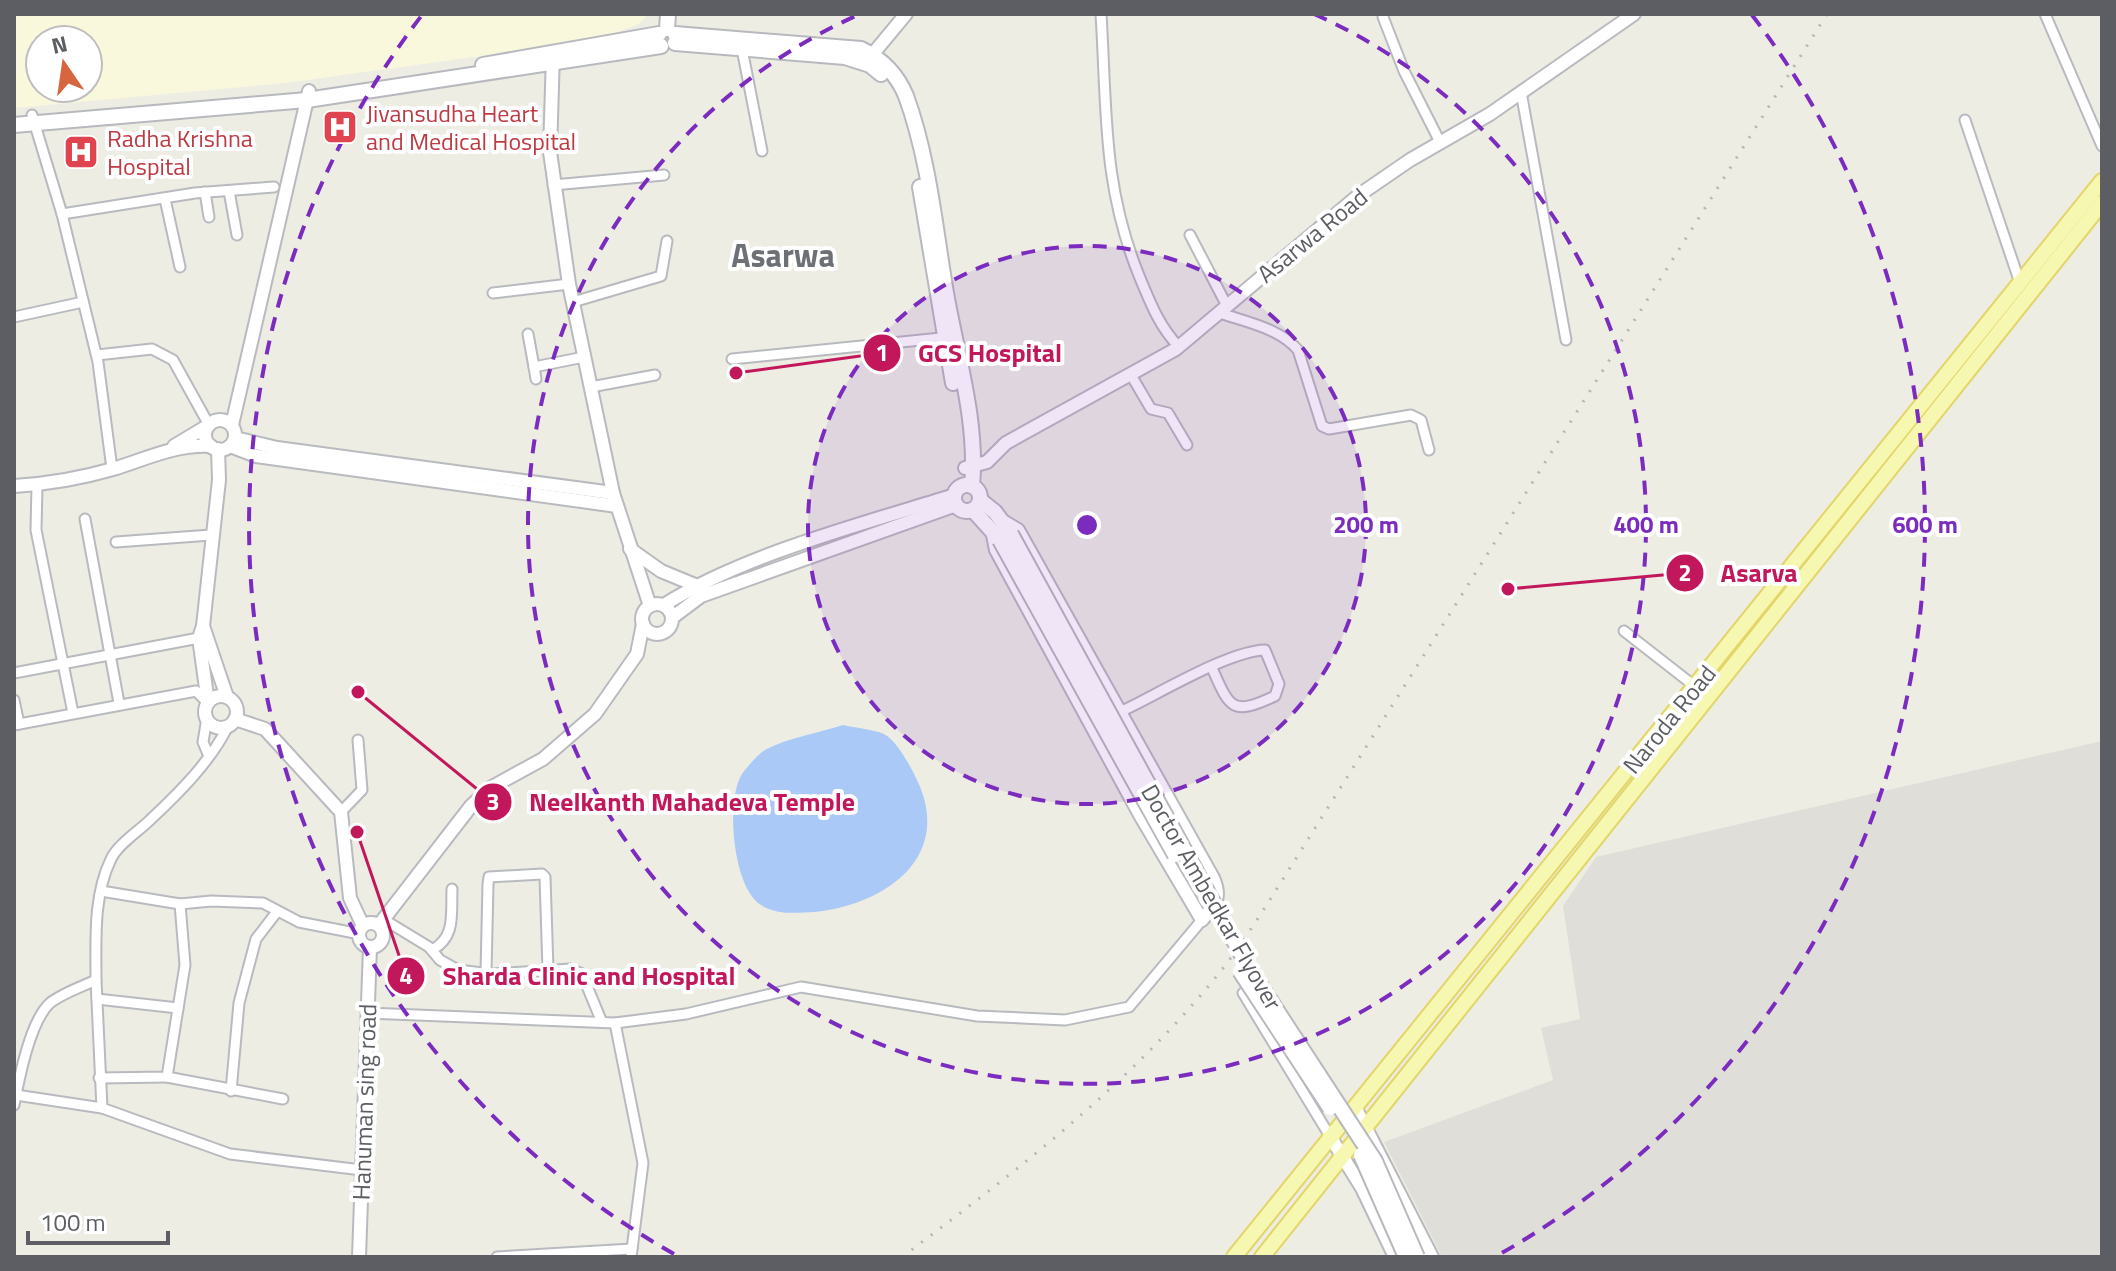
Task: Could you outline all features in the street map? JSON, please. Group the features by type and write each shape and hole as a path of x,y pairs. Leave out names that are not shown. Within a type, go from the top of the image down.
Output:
{"main road":[{"path":"668,33 742,49 869,58"},
{"path":"14,117 34,119 308,95 552,59 668,33 846,47 869,58 896,77 905,95 970,464 961,493 962,510 976,505"},
{"path":"14,125 34,119"},
{"name":"Naroda Road","path":"1262,1257 2102,181"},
{"name":"Naroda Road","path":"1234,1257 2102,203"},
{"path":"961,493 1001,531"},
{"name":"Doctor Ambedkar Flyover","path":"1001,531 1252,992 1364,1158 1406,1257"},
{"name":"Doctor Ambedkar Flyover","path":"1001,531 1236,946 1375,1161 1417,1257"}],"street":[{"path":"869,58 906,14"},
{"path":"1101,14 1111,188 1123,237 1161,327 1179,347"},
{"name":"Asarwa Road","path":"970,464 992,456 1006,443 1179,347 1359,195 1521,92 1634,14"},
{"path":"2045,14 2102,146"},
{"path":"1383,17 1404,71 1440,142"},
{"path":"742,49 762,151"},
{"path":"552,59 550,152 569,284 615,499 650,606"},
{"path":"1521,92 1566,340"},
{"path":"208,754 203,742 208,703 201,632 219,480 225,441 308,95"},
{"path":"34,119 62,214 97,355 112,469"},
{"path":"1965,120 2020,283"},
{"path":"553,185 664,175"},
{"path":"62,214 205,192 274,187"},
{"path":"229,191 237,235"},
{"path":"205,192 209,217"},
{"path":"165,199 180,267"},
{"path":"1190,235 1223,309 1279,333 1298,350 1322,426 1338,428 1411,415 1421,420 1429,450"},
{"path":"573,302 661,276 667,241"},
{"path":"493,293 569,284"},
{"path":"14,317 83,302"},
{"path":"528,334 536,379"},
{"path":"732,359 949,337"},
{"path":"97,355 152,349 173,360 225,441"},
{"path":"534,367 584,357"},
{"path":"591,387 655,375"},
{"path":"1131,375 1151,409 1168,413 1187,445"},
{"path":"239,387 205,438 615,499"},
{"path":"168,450 214,422"},
{"path":"14,486 37,485 112,469 168,450 225,441"},
{"path":"37,485 36,530 73,713"},
{"path":"637,654 643,614 650,606 664,605 695,585 828,543 882,517 961,493"},
{"path":"101,891 180,904 211,901 263,903 276,913 299,922 361,930 381,922 471,806 492,787 543,759 571,737 595,714 637,654 668,630 673,617 701,596 828,543 961,493"},
{"path":"85,519 119,703"},
{"path":"367,1013 601,1020 615,1023 686,1014 801,987 977,1016 1065,1020 1129,1007 1202,920 1218,900 1219,891 1018,530 1001,531 996,550 1140,815 1202,920"},
{"path":"116,542 211,535"},
{"path":"630,549 661,571 695,585"},
{"path":"664,605 673,617"},
{"path":"643,624 649,632 659,634"},
{"path":"1624,631 1701,692"},
{"path":"14,673 201,632"},
{"path":"102,1108 96,917 112,856 183,789 208,754 218,747 237,709 227,697 201,632"},
{"path":"1120,712 1212,668 1253,651 1265,650 1279,684 1275,696 1249,708 1238,708 1227,702 1212,668"},
{"path":"14,700 17,724 196,691 208,703"},
{"path":"208,703 216,697 227,697"},
{"path":"207,718 213,725 232,723 265,729 341,812 350,898 363,943 370,947"},
{"path":"341,812 362,790 358,740"},
{"path":"486,973 488,884 489,877 499,874 542,874 545,877 548,970"},
{"path":"432,950 446,942 451,929 452,889"},
{"path":"167,1077 185,965 180,904"},
{"path":"231,1091 243,990 256,939 276,913"},
{"path":"381,922 432,950 440,960 458,970 486,973 571,969 582,974 601,1020"},
{"name":"Hanuman sing road","path":"359,1257 370,947 382,939 381,922"},
{"path":"96,980 49,1004 22,1065 15,1100 102,1108 230,1154 362,1170"},
{"path":"1243,993 1342,1156 1395,1257"},
{"path":"97,999 178,1008"},
{"path":"497,1257 631,1253 643,1163 615,1023"},
{"path":"99,1078 167,1077 283,1099"},
{"path":"1356,1109 1432,1257"}],"shaded area":[{"path":"14,14 648,14 639,24 597,40 285,83 104,100 104,24 24,24 24,104 57,104 14,108"},
{"path":"2102,741 2102,1257 1442,1257 1384,1142 1553,1080 1541,1028 1580,1019 1563,906 1596,857"}],"water":[{"path":"843,725 884,734 906,760 926,806 927,831 920,853 907,872 866,899 814,912 787,913 767,908 751,896 738,863 733,823 734,803 742,774 760,754 770,748"}],"railway":[{"path":"902,1257 1031,1157 1113,1086 1152,1049 1224,967 1269,901 1827,14"}],"place":[{"name":"Jivansudha Heart and Medical Hospital","path":"340,127"},
{"name":"Radha Krishna Hospital","path":"81,152"},
{"name":"GCS Hospital","path":"736,373"},
{"name":"Asarva","path":"1508,589"},
{"name":"Neelkanth Mahadeva Temple","path":"358,692"},
{"name":"Sharda Clinic and Hospital","path":"357,832"}],"district":[{"name":"Asarwa","path":"783,255"}]}
